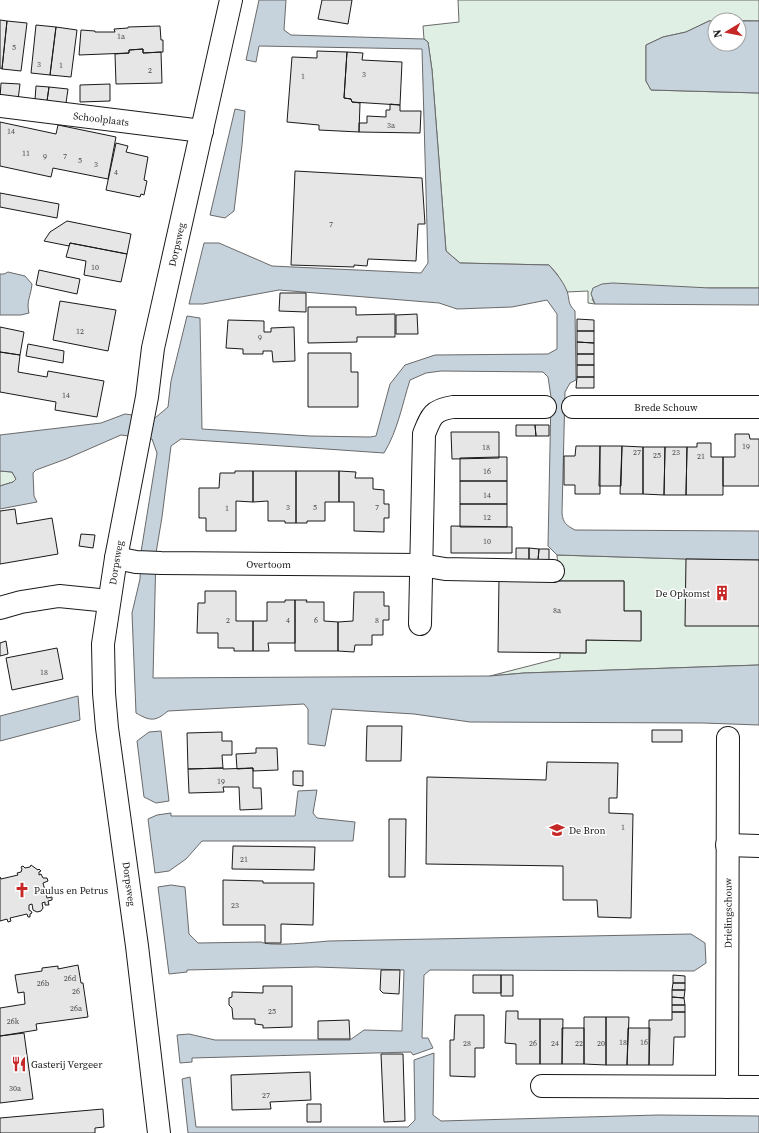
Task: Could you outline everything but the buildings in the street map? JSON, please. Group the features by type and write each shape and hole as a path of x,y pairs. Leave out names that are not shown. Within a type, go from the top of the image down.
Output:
{"street":[{"name":"Dorpsweg","path":"159,1133 134,924 107,728 104,693 103,644 109,602 126,560 137,448 147,397 153,348 231,0"},
{"name":"Schoolplaats","path":"0,106 202,131"},
{"path":"420,624 424,434 430,418 441,409 453,407 545,407"},
{"name":"Brede Schouw","path":"573,407 759,407"},
{"name":"Overtoom","path":"126,560 162,564 421,565 444,569 553,571"},
{"path":"0,608 22,602 59,596 109,602"},
{"name":"Drielingschouw","path":"727,1087 728,738"},
{"path":"727,845 759,846"},
{"path":"542,1086 759,1087"}],"green space":[{"path":"458,0 759,0 759,21 747,21 747,12 707,12 707,22 686,32 663,37 646,45 646,81 651,90 759,93 759,288 710,288 592,299 595,304 588,303 588,291 567,292 557,274 549,265 460,263 446,251 432,70 428,42 424,39 423,26 459,22"},
{"path":"0,471 12,472 16,479 13,482 0,486"},
{"path":"557,555 759,560 759,665 524,673 490,676 560,658 560,653 586,653 586,640 641,640 641,611 624,611 624,581 559,581"}],"shaded area":[{"path":"259,0 286,0 284,30 291,35 424,39 428,42 432,70 446,251 460,263 549,265 557,274 567,291 570,304 575,311 576,380 570,383 565,392 562,513 563,519 569,527 575,530 759,531 759,560 557,555 548,546 551,397 548,377 543,372 441,371 426,373 410,380 393,435 384,453 181,439 171,446 156,553 153,678 490,676 524,673 759,665 759,725 703,723 470,722 414,714 332,709 325,746 308,744 308,709 304,704 168,711 156,719 145,718 136,713 132,613 140,579 141,552 157,453 152,439 121,435 66,459 36,470 33,473 34,496 37,502 0,509 0,486 13,482 16,479 12,472 0,471 0,435 101,423 125,414 155,418 168,407 171,381 187,316 200,318 202,429 310,436 376,436 390,384 405,365 435,355 548,354 557,349 557,314 547,300 512,307 457,309 439,303 279,290 203,304 189,304 204,243 219,243 272,266 421,273 428,263 422,49 259,46 256,62 246,60"},
{"path":"747,21 759,21 759,93 651,90 646,81 646,45 663,37 686,32 707,22 707,52 747,52"},
{"path":"235,109 245,111 242,145 234,211 225,218 210,215"},
{"path":"8,272 25,276 32,284 28,302 29,313 21,315 0,315 0,274"},
{"path":"613,283 710,288 759,288 759,305 595,304 591,294 593,288 602,284"},
{"path":"78,696 80,720 0,741 0,716"},
{"path":"161,731 169,801 156,803 144,797 137,741 149,732"},
{"path":"317,790 313,813 317,818 355,822 353,841 202,841 186,859 169,871 155,873 148,819 157,815 171,813 171,816 295,816 298,791"},
{"path":"171,885 185,887 189,934 198,943 261,942 283,944 329,941 691,934 705,943 706,963 694,971 430,970 424,975 422,1038 428,1038 433,1048 413,1055 411,1052 192,1058 192,1062 180,1063 177,1035 189,1034 215,1040 350,1040 364,1030 402,1031 404,970 316,967 187,970 187,972 169,974 158,887"},
{"path":"434,1053 433,1115 441,1121 658,1115 759,1116 759,1133 188,1133 182,1079 190,1077 196,1127 408,1127 415,1120 414,1060"}],"place":[{"name":"De Opkomst","path":"722,593"},
{"name":"De Bron","path":"557,830"},
{"name":"Paulus en Petrus","path":"22,890"},
{"name":"Gasterij Vergeer","path":"19,1064"}]}
